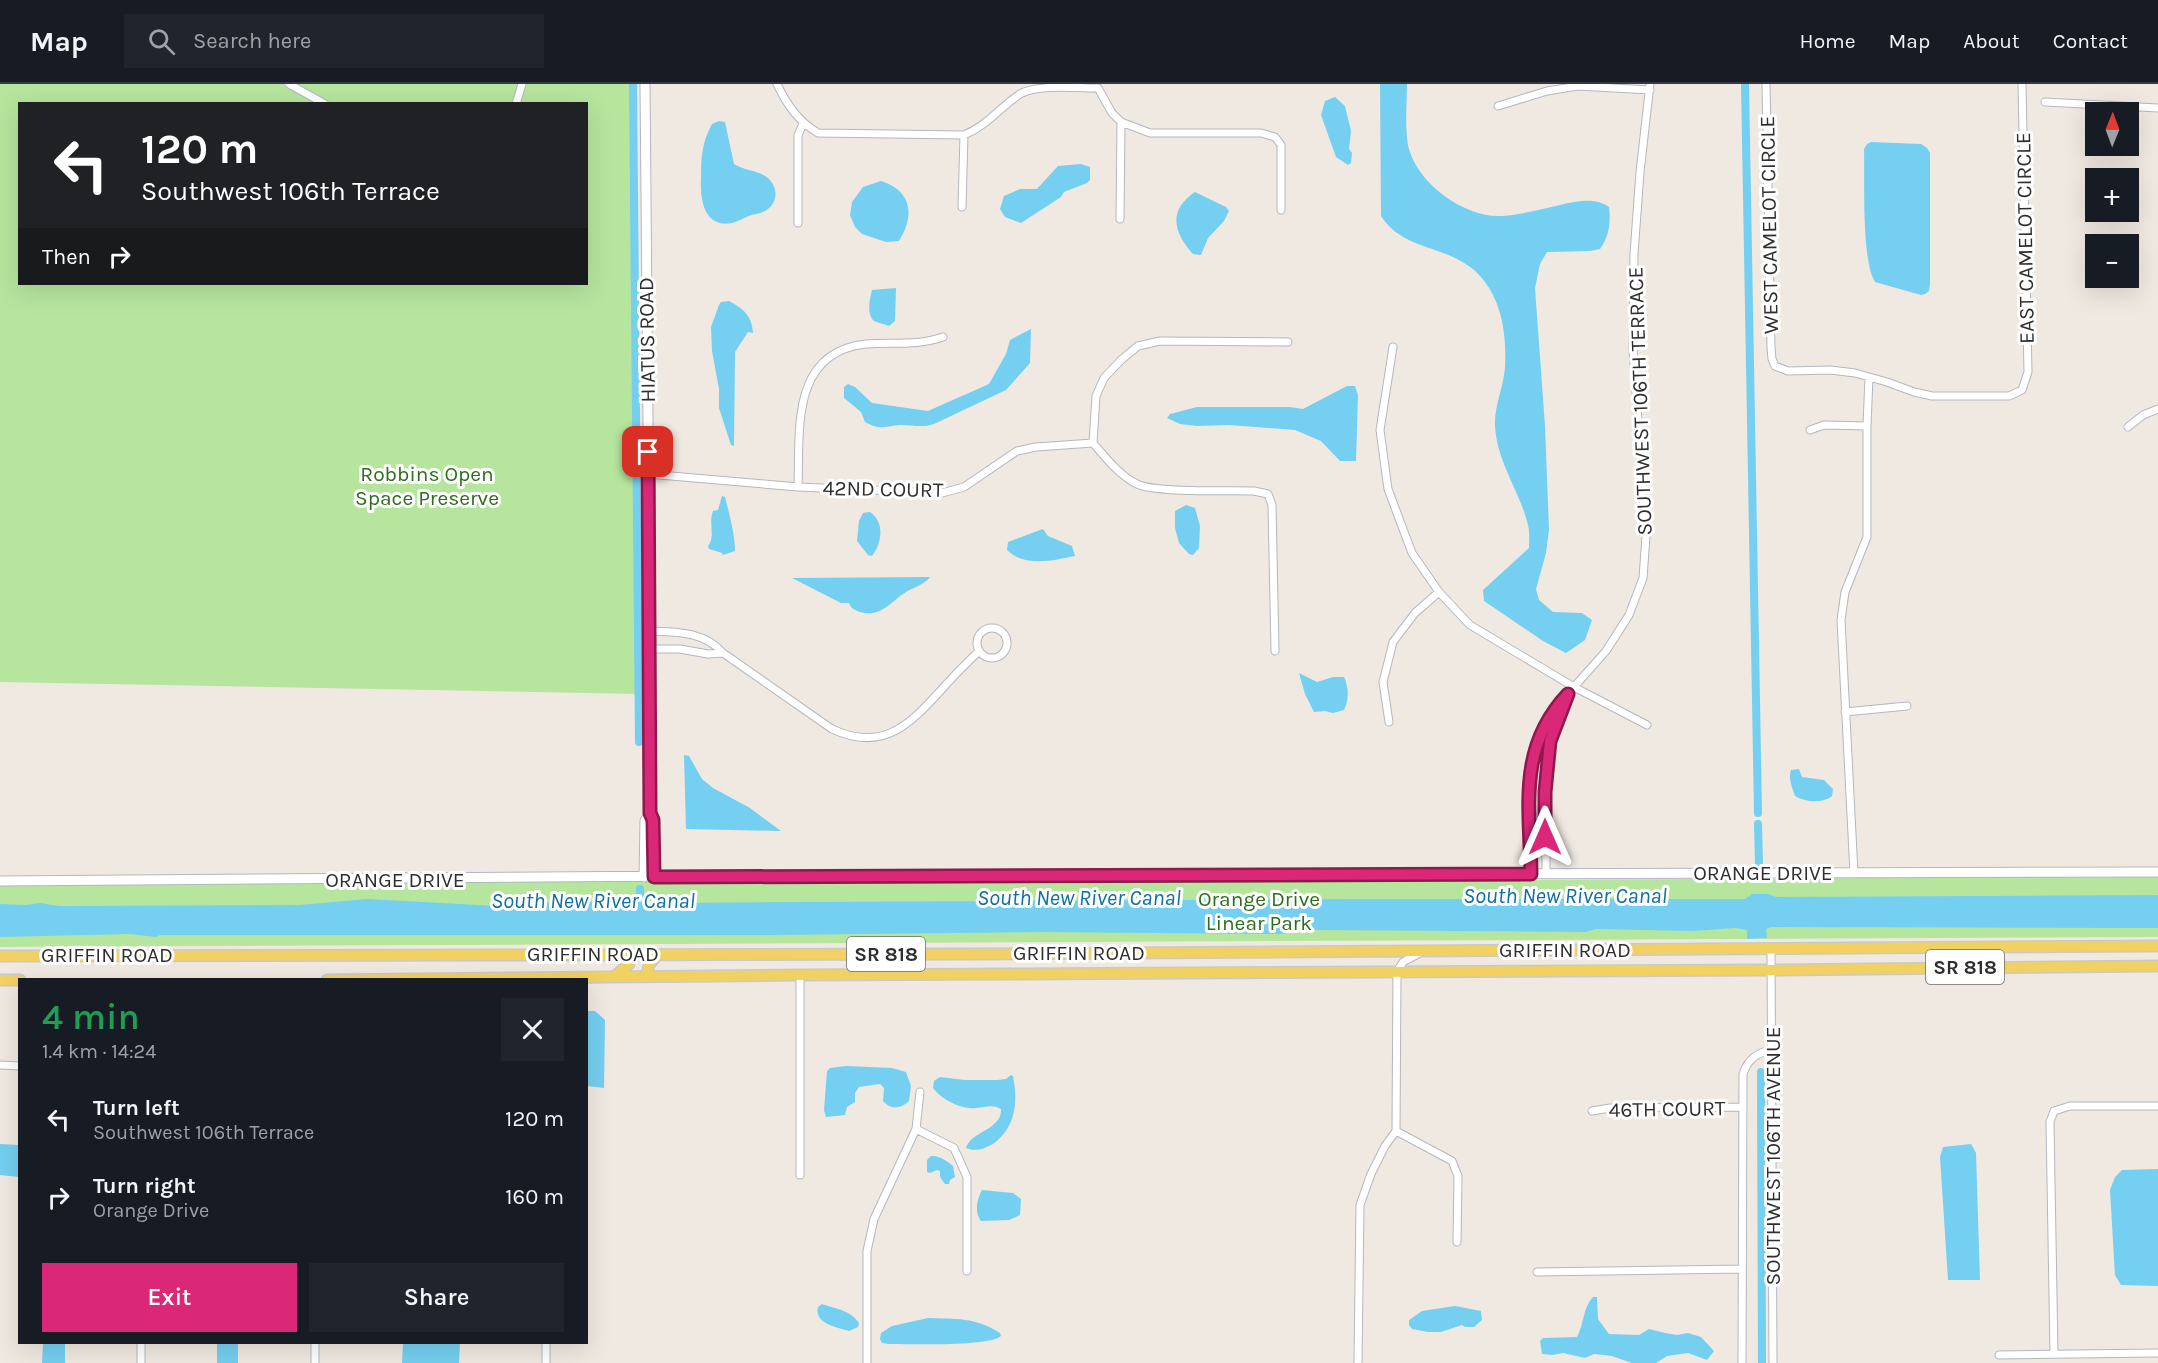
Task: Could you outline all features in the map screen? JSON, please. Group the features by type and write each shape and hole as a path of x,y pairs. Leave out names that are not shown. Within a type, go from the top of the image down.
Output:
{"main road":[{"name":"GRIFFIN ROAD","path":"0,956 1771,950 2158,946"},
{"path":"614,977 629,964 631,954"},
{"path":"647,976 649,965 658,954"},
{"name":"GRIFFIN ROAD","path":"518,978 2158,966"},
{"name":"GRIFFIN ROAD","path":"0,980 18,980"}],"street":[{"path":"289,84 321,102"},
{"path":"517,102 522,84"},
{"name":"HIATUS ROAD","path":"645,84 650,631 650,813 645,821 649,877"},
{"path":"777,84 787,104 803,124 818,133 964,135 979,129 1020,94 1034,89 1098,86 1113,113 1121,122 1150,133 1261,133 1275,136 1281,145 1281,210"},
{"name":"WEST CAMELOT CIRCLE","path":"1766,84 1772,358 1775,366 1788,371 1831,370 1869,377"},
{"name":"EAST CAMELOT CIRCLE","path":"1869,377 1932,396 2009,396 2022,390 2028,372 2022,84"},
{"path":"1497,106 1547,91 1578,86 1650,87"},
{"name":"SOUTHWEST 106TH TERRACE","path":"1531,874 1529,771 1539,740 1549,718 1606,651 1629,615 1643,578 1646,536 1633,349 1634,254 1640,172 1650,87"},
{"path":"2045,102 2158,108"},
{"path":"1120,219 1121,122"},
{"path":"798,223 798,135 803,124"},
{"path":"962,207 964,135"},
{"path":"798,487 801,405 809,380 820,364 836,353 855,345 926,343 943,337"},
{"path":"1275,651 1272,505 1268,495 1254,490 1156,488 1139,485 1119,472 1093,443 1096,396 1104,378 1138,346 1160,341 1288,342"},
{"path":"1393,347 1380,430 1388,489 1412,553 1439,592 1470,625 1574,687 1647,725"},
{"path":"1854,873 1841,620 1845,592 1867,537 1869,377"},
{"path":"2128,427 2143,415 2158,409"},
{"path":"1810,430 1824,425 1867,426"},
{"name":"42ND COURT","path":"648,474 798,487 942,493 964,487 1017,451 1036,447 1093,443"},
{"path":"1389,722 1383,682 1393,642 1415,613 1439,592"},
{"path":"998,629 1005,634 1006,650 998,657 988,657 979,651 977,642 984,630 998,629"},
{"path":"650,631 681,632 709,640 723,653 832,729 847,736 861,738 891,734 901,729 916,717 979,651"},
{"path":"650,649 680,649 708,654 723,653"},
{"name":"SOUTHWEST 106TH TERRACE","path":"1545,874 1545,792 1550,741 1568,694"},
{"path":"1845,712 1907,706"},
{"name":"ORANGE DRIVE","path":"0,881 2158,872"},
{"name":"SOUTHWEST 106TH AVENUE","path":"1771,950 1773,1363"},
{"path":"1358,1363 1360,1205 1371,1174 1385,1146 1396,1131 1397,972 1403,962 1425,951"},
{"path":"800,975 800,1175"},
{"path":"1742,1363 1745,1068 1754,1056 1773,1049"},
{"path":"0,1065 18,1066"},
{"path":"867,1363 867,1251 874,1219 916,1129 921,1092"},
{"path":"2054,1354 2050,1122 2052,1109 2070,1106 2158,1106"},
{"name":"46TH COURT","path":"1592,1111 1610,1108 1743,1107"},
{"path":"916,1129 954,1148 967,1177 967,1271"},
{"path":"1396,1131 1452,1161 1458,1176 1457,1242"},
{"path":"1537,1272 1742,1269"},
{"path":"141,1344 141,1363"},
{"path":"315,1344 315,1363"},
{"path":"546,1344 546,1363"},
{"path":"1999,1355 2158,1353"}],"green space":[{"name":"Robbins Open Space Preserve","path":"0,84 630,84 639,694 0,682"},
{"name":"Orange Drive Linear Park","path":"2158,876 2158,937 0,947 0,884"}],"water":[{"path":"1380,84 1407,84 1406,128 1410,152 1424,177 1434,188 1460,206 1474,212 1502,216 1585,201 1602,203 1609,207 1609,229 1600,249 1547,252 1540,264 1535,288 1545,426 1549,530 1546,553 1536,589 1539,600 1553,612 1582,613 1592,620 1585,640 1566,653 1543,641 1484,601 1483,590 1529,548 1528,525 1520,500 1504,465 1495,426 1505,367 1503,327 1491,290 1474,270 1450,256 1401,236 1381,216"},
{"path":"1335,97 1345,106 1351,131 1349,149 1352,153 1351,163 1348,165 1336,157 1321,115 1325,101"},
{"path":"719,121 725,122 734,164 768,178 775,192 774,202 768,209 732,223 715,221 709,216 701,194 701,163 704,143 712,124"},
{"path":"1871,142 1921,144 1930,153 1930,284 1929,291 1925,294 1921,295 1875,282 1871,271 1866,238 1864,149"},
{"path":"1081,164 1090,167 1090,180 1087,183 1064,192 1061,197 1021,223 1005,217 1000,209 1004,196 1020,189 1037,189 1058,166"},
{"path":"881,181 899,191 908,205 907,222 899,241 886,242 862,234 855,227 850,215 852,202 863,187"},
{"path":"1195,192 1226,207 1229,211 1224,221 1208,238 1201,255 1193,254 1186,246 1176,222 1180,206"},
{"path":"896,288 895,321 889,326 874,321 869,310 872,290"},
{"path":"729,301 746,314 751,322 753,333 748,332 735,352 734,446 731,445 719,408 719,389 712,351 711,327 721,302"},
{"path":"1031,329 1030,363 1006,390 934,424 875,426 865,422 861,412 844,398 844,387 848,384 855,387 872,403 928,411 989,384 1006,354 1010,340"},
{"path":"1347,386 1355,386 1358,395 1356,461 1340,461 1321,441 1295,430 1229,425 1197,426 1180,424 1167,418 1170,414 1197,407 1303,409"},
{"path":"722,496 725,497 730,517 735,551 723,555 709,549 708,546 711,538 713,511 718,510"},
{"path":"1186,505 1195,508 1200,526 1199,548 1193,555 1189,554 1179,543 1175,528 1175,511"},
{"path":"870,512 875,516 880,527 880,539 872,556 868,555 857,541 859,521 863,513"},
{"path":"1043,529 1048,536 1072,546 1075,556 1049,561 1031,561 1014,556 1007,550 1008,542"},
{"path":"930,577 874,613 856,611 849,603 841,603 792,578"},
{"path":"1299,673 1317,682 1333,677 1344,677 1348,694 1344,710 1333,713 1314,712 1305,694"},
{"path":"684,755 689,756 702,779 713,788 750,808 781,831 686,829"},
{"path":"1799,769 1802,777 1824,780 1833,789 1832,796 1828,799 1813,801 1795,796 1790,773 1791,770"},
{"path":"1752,894 1768,894 1776,897 2158,895 2158,928 1771,927 1766,929 1767,938 1747,939 1747,930 1735,928 1693,931 1596,929 1586,932 1317,930 1281,934 1042,932 772,935 160,935 156,937 130,934 0,937 0,904 40,903 59,906 300,905 367,899 497,906 520,903 592,902 627,905 637,900 636,895 644,896 644,901 652,903 1745,899"},
{"path":"588,1011 595,1011 605,1020 604,1088 588,1086"},
{"path":"846,1066 892,1068 906,1072 911,1086 909,1101 899,1107 892,1107 883,1101 884,1088 880,1084 859,1087 855,1093 855,1102 847,1107 845,1115 826,1117 824,1110 827,1071 830,1068"},
{"path":"1011,1075 1015,1086 1015,1104 1007,1130 993,1144 977,1150 966,1148 969,1142 997,1122 1001,1109 992,1106 971,1108 953,1103 933,1088 934,1081 940,1077 997,1080 1006,1079"},
{"path":"0,1144 18,1145 18,1177 0,1175"},
{"path":"1971,1144 1976,1153 1980,1280 1948,1280 1940,1157 1943,1147"},
{"path":"931,1156 940,1157 953,1166 955,1177 950,1180 949,1184 945,1184 940,1177 940,1171 927,1172 927,1160"},
{"path":"2158,1169 2158,1286 2121,1285 2115,1275 2110,1190 2115,1177 2122,1170"},
{"path":"982,1190 1013,1193 1021,1199 1020,1215 1009,1220 981,1221 977,1206"},
{"path":"1593,1297 1597,1297 1598,1319 1609,1334 1639,1335 1649,1329 1677,1335 1688,1333 1701,1337 1714,1351 1707,1360 1688,1353 1667,1356 1656,1363 1632,1363 1612,1356 1594,1354 1585,1358 1563,1353 1542,1354 1540,1341 1543,1338 1577,1337 1587,1306"},
{"path":"822,1304 851,1315 859,1323 858,1327 849,1331 823,1321 818,1313 818,1307"},
{"path":"1455,1306 1481,1311 1482,1320 1474,1327 1462,1325 1441,1332 1412,1329 1409,1325 1409,1320 1422,1311"},
{"path":"928,1318 974,1321 1000,1333 1001,1336 994,1340 981,1342 948,1344 889,1344 882,1343 880,1339 881,1333 892,1326"},
{"path":"43,1344 65,1344 65,1363 42,1363"},
{"path":"217,1344 238,1344 238,1363 217,1363"},
{"path":"403,1344 460,1344 459,1363 402,1363"}],"waterway":[{"path":"633,84 639,742"},
{"path":"1745,84 1758,813"},
{"path":"1758,824 1759,865"},
{"name":"South New River Canal","path":"640,889 640,906"},
{"path":"1761,1072 1762,1363"}],"route":[{"path":"648,452 650,813 653,820 654,877 1531,874 1529,771 1533,754 1549,718 1568,694 1550,741 1546,771 1545,837"}]}
